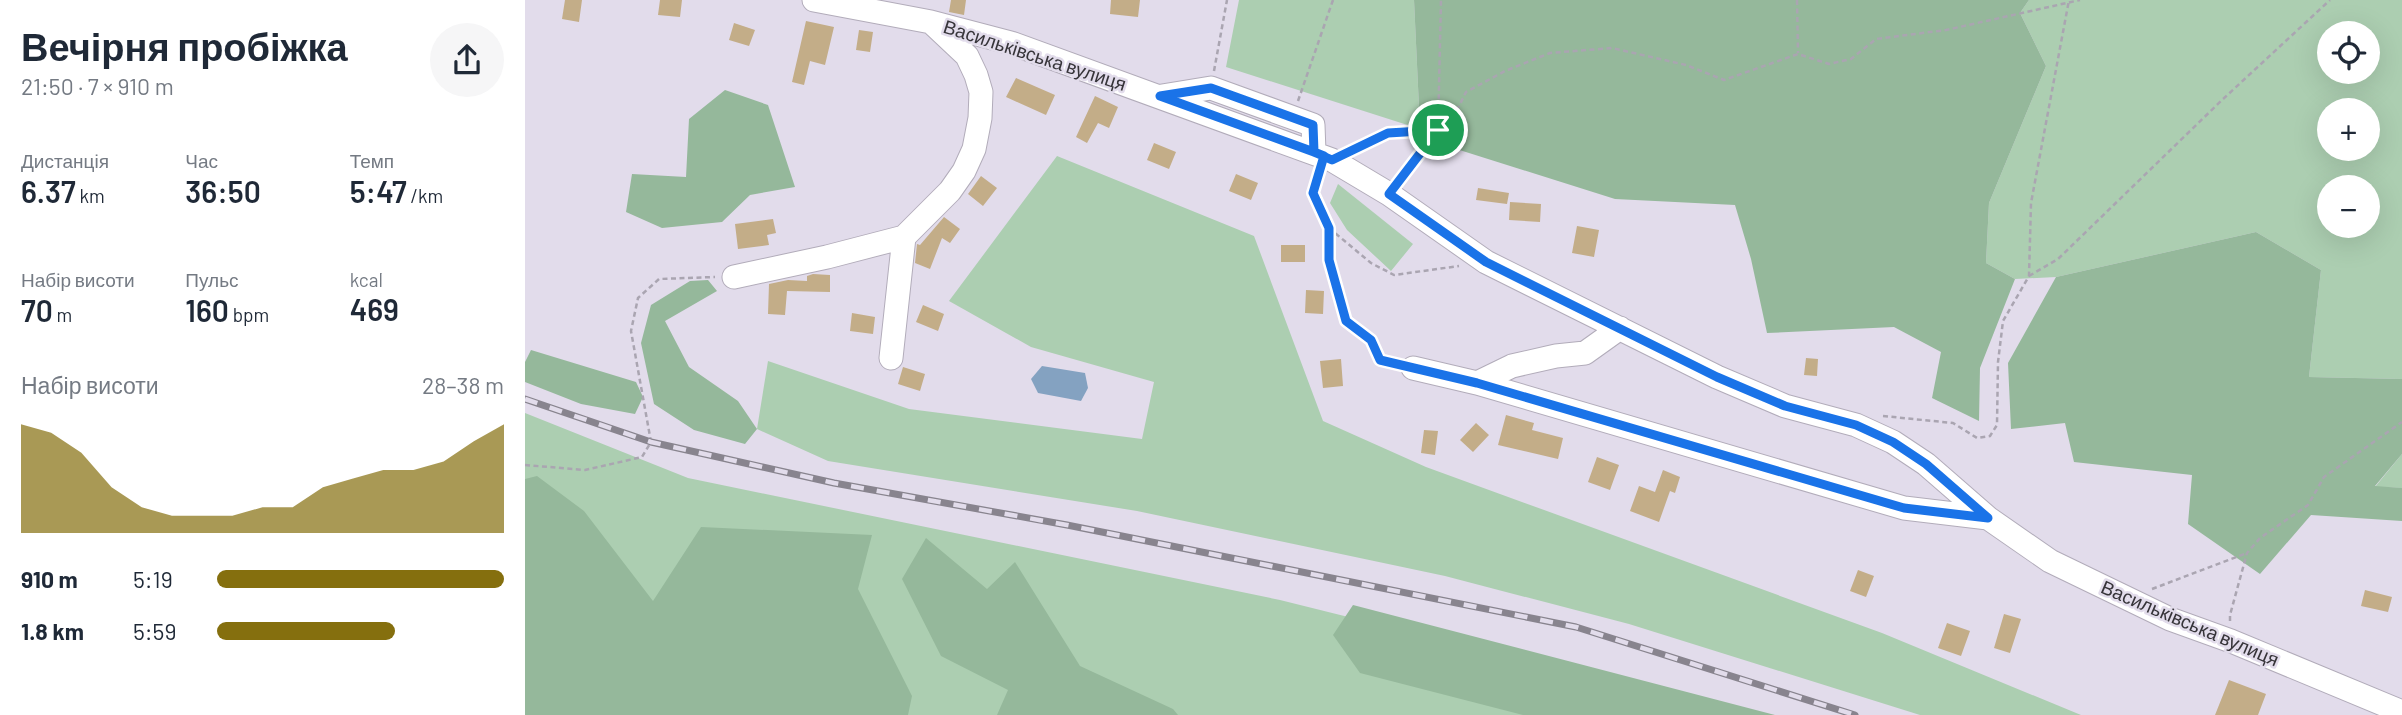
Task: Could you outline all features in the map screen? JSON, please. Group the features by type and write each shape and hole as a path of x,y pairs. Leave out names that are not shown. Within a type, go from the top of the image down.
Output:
{"street":[{"name":"Васильківська вулиця","path":"814,0 931,22 1011,43 1323,156 1389,194 1486,262 1717,377 1785,406 1856,425 1893,442 1926,464 1988,518 2050,561 2170,619 2231,641 2402,712"},
{"path":"734,277 904,237 950,191 964,171 974,149 980,118 981,92 977,75 967,56 931,22"},
{"path":"1160,96 1211,88 1313,125 1323,156"},
{"path":"891,358 904,237"},
{"path":"1477,383 1512,366 1556,356 1585,353 1620,328"},
{"name":"Васильківська вулиця","path":"1413,368 1477,383 1904,508 1988,518"}],"path":[{"path":"1211,88 1227,0"},
{"path":"1291,117 1309,74 1333,0"},
{"path":"1389,194 1438,130 1441,0"},
{"path":"1797,0 1798,54"},
{"path":"1413,368 1380,360 1371,340 1346,321 1329,260 1329,228 1313,193 1323,156 1388,133 1438,130 1449,126 1466,92 1505,71 1550,53 1612,48 1686,65 1724,80 1798,54 1829,64 1851,59 1876,39 1946,30 2080,0"},
{"path":"2029,276 2058,259 2330,0"},
{"path":"1856,425 1886,416 1953,423 1977,438 1990,436 1997,425 1998,362 2003,321 2029,276 2031,203 2069,2"},
{"path":"1329,228 1371,263 1394,275 1486,262"},
{"path":"525,465 585,470 642,457 651,442 631,331 638,298 659,279 734,277"},
{"path":"2231,641 2230,615 2247,553 2260,538 2308,505 2324,477 2402,422"},
{"path":"2130,598 2247,553"}],"green space":[{"path":"1239,0 1414,0 1420,129 1226,67"},
{"path":"1414,0 2029,0 2020,13 2046,66 1989,203 1986,263 2015,279 1980,368 1979,421 1932,398 1941,352 1894,327 1767,333 1751,259 1735,205 1615,199 1450,147 1444,135 1420,129"},
{"path":"2029,0 2402,0 2402,379 2309,377 2321,270 2256,232 2056,277 2015,279 1986,263 1989,203 2046,66 2020,13"},
{"path":"725,90 768,105 795,187 750,195 722,222 662,228 626,212 632,174 686,177 689,119"},
{"path":"1057,156 1254,236 1323,421 1426,467 1882,633 2081,715 1920,715 1629,624 1445,576 1137,511 828,461 757,429 768,361 909,409 1142,439 1154,382 1031,347 949,301"},
{"path":"1338,184 1413,244 1391,271 1347,230 1330,203"},
{"path":"2256,232 2321,270 2309,377 2402,379 2402,454 2375,486 2402,488 2402,521 2311,515 2260,574 2188,524 2192,475 2074,462 2065,423 2011,429 2008,363 2056,277"},
{"path":"708,280 717,291 665,321 689,367 738,401 757,429 745,444 694,430 654,404 641,343 651,305 690,281"},
{"path":"531,350 636,382 643,397 635,414 581,404 525,382 525,362"},
{"path":"525,413 688,478 1280,600 1741,715 525,715"},
{"path":"2402,454 2402,488 2375,487"},
{"path":"537,476 584,511 653,601 701,527 872,535 858,589 912,696 908,715 525,715 525,479"},
{"path":"926,538 987,589 1015,562 1080,666 1173,709 1178,715 997,715 1008,690 941,656 902,579"},
{"path":"1353,605 1775,715 1523,715 1360,673 1333,635"}],"water":[{"path":"1042,366 1085,373 1088,388 1081,401 1038,393 1031,379"}],"building":[{"path":"565,0 582,0 579,22 562,19"},
{"path":"660,0 682,0 680,17 658,15"},
{"path":"951,0 966,0 964,15 949,12"},
{"path":"1111,0 1140,0 1138,17 1110,14"},
{"path":"806,21 834,27 825,65 810,61 804,85 792,82"},
{"path":"734,23 755,30 749,46 729,40"},
{"path":"859,30 873,32 870,52 856,50"},
{"path":"1016,78 1055,95 1046,115 1006,97"},
{"path":"1095,96 1118,107 1109,128 1098,123 1087,143 1076,137"},
{"path":"1154,143 1176,152 1169,169 1147,160"},
{"path":"1236,174 1258,183 1251,200 1229,191"},
{"path":"981,176 997,188 983,206 968,194"},
{"path":"1478,188 1509,193 1507,204 1476,200"},
{"path":"1510,202 1541,204 1540,222 1509,220"},
{"path":"944,217 960,229 950,243 942,238 930,269 915,263 917,244 920,245"},
{"path":"773,219 776,233 767,235 769,245 738,249 735,224"},
{"path":"1577,226 1599,230 1594,257 1572,253"},
{"path":"1281,245 1305,245 1305,262 1281,262"},
{"path":"830,275 830,292 787,291 785,315 768,314 769,284 788,280 807,281 807,276"},
{"path":"1306,290 1324,291 1323,314 1305,313"},
{"path":"923,305 944,314 938,331 916,322"},
{"path":"852,313 875,317 873,334 850,331"},
{"path":"1806,358 1818,359 1817,376 1804,375"},
{"path":"1341,359 1343,386 1323,388 1320,361"},
{"path":"903,367 925,374 920,391 898,384"},
{"path":"1506,415 1534,423 1532,430 1563,438 1558,459 1498,445"},
{"path":"1476,423 1489,435 1473,452 1460,440"},
{"path":"1424,430 1438,431 1435,455 1421,453"},
{"path":"1597,457 1619,465 1610,490 1588,482"},
{"path":"1663,470 1680,477 1675,493 1670,491 1659,522 1630,511 1639,486 1655,492"},
{"path":"1858,570 1874,576 1866,597 1850,591"},
{"path":"2365,590 2392,597 2388,612 2361,606"},
{"path":"2004,614 2021,619 2010,653 1994,648"},
{"path":"1947,623 1970,631 1961,656 1938,648"},
{"path":"2229,680 2266,694 2258,715 2215,715"}],"railway":[{"path":"525,399 651,442 834,483 1067,525 1576,627 1855,715"}],"route":[{"path":"1438,130 1388,133 1332,160 1324,156 1314,152 1160,96 1211,88 1313,125 1314,152 1324,156 1313,193 1329,228 1329,260 1346,321 1371,340 1380,360 1477,383 1904,508 1988,518 1926,464 1893,442 1856,425 1785,406 1717,377 1486,262 1389,194 1438,130"}]}
